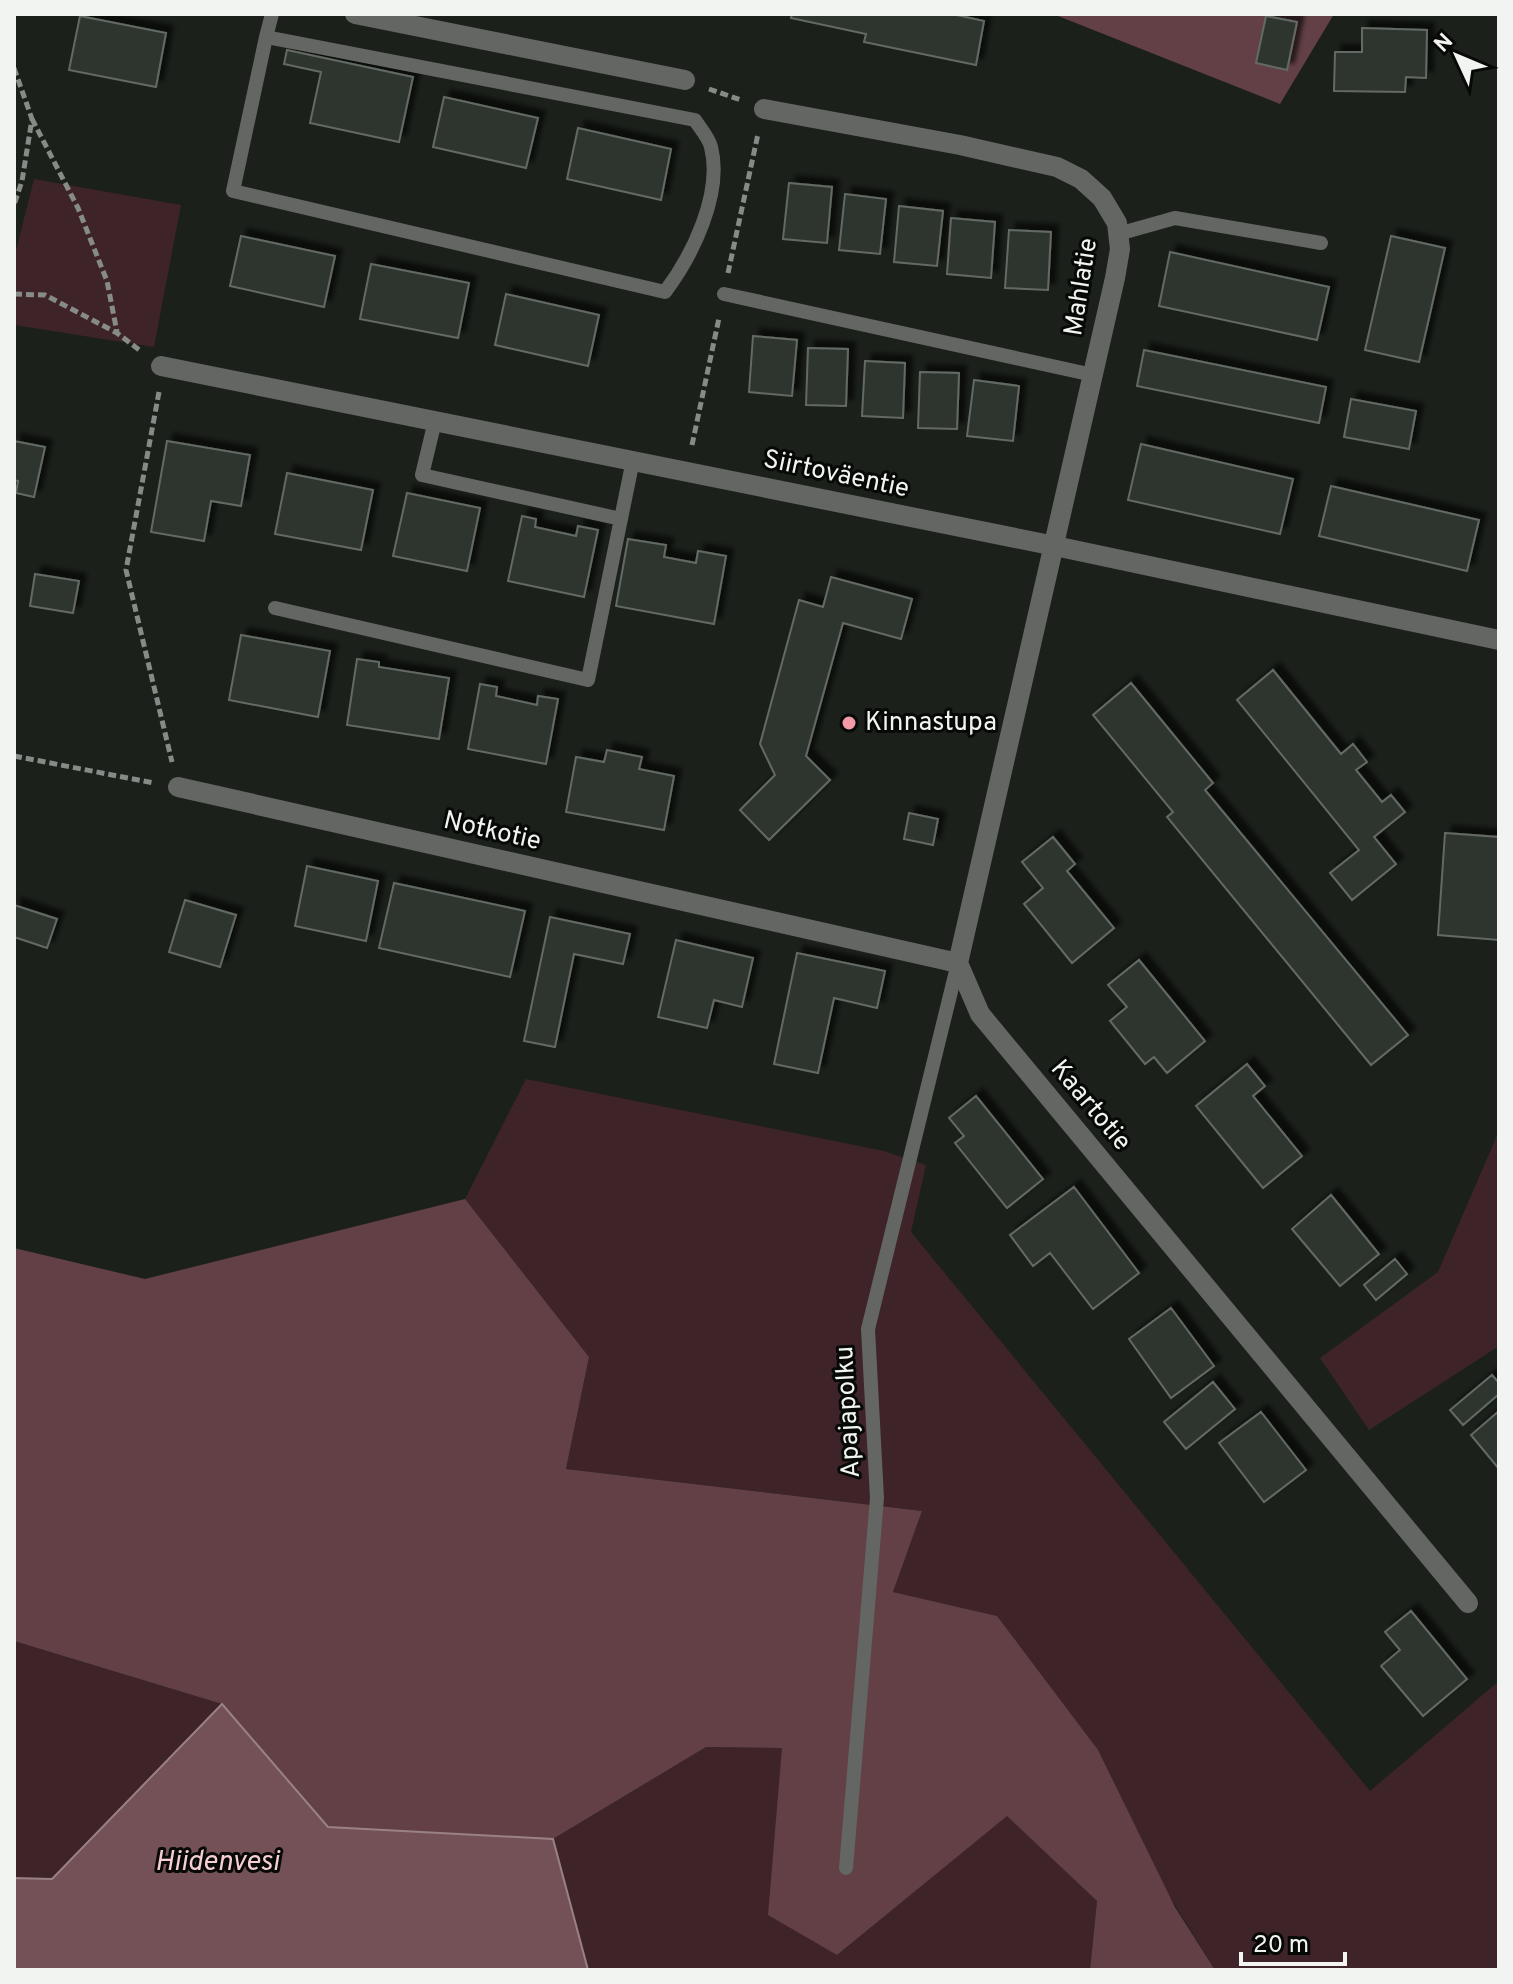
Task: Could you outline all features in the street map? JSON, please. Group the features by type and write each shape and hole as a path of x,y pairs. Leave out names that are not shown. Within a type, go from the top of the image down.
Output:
{"street":[{"path":"355,14 685,80"},
{"name":"Mahlatie","path":"764,109 960,145 1057,167 1081,179 1102,198 1117,223 1120,249 1055,546"},
{"name":"Siirtoväentie","path":"161,366 1055,546 1499,640"},
{"path":"958,963 1055,546"},
{"name":"Notkotie","path":"178,787 958,963"},
{"name":"Kaartotie","path":"958,963 980,1014 1468,1603"}],"lane":[{"path":"266,37 695,120 711,146 713,180 708,208 689,258 665,292 233,191 266,37 272,14"},
{"path":"1118,234 1175,218 1321,243"},
{"path":"724,294 1093,375"},
{"path":"435,421 422,475 621,519"},
{"path":"275,608 588,680 633,460"},
{"name":"Apajapolku","path":"846,1868 877,1498 868,1329 958,963"}],"path":[{"path":"14,68 32,119 78,208 107,281 117,333"},
{"path":"685,80 764,109"},
{"path":"14,205 22,181 32,119"},
{"path":"14,294 45,295 117,333 161,366 126,570 178,787 14,756"}],"shaded area":[{"path":"1053,14 1334,14 1280,104"},
{"path":"34,179 181,205 154,347 14,325 14,258"},
{"path":"526,1079 884,1151 926,1165 911,1232 1370,1791 1499,1681 1499,1970 1215,1970 997,1616 893,1592 922,1511 566,1469 589,1357 465,1199"},
{"path":"1499,1131 1499,1346 1369,1430 1320,1358 1438,1272"},
{"path":"465,1199 589,1357 566,1469 922,1511 893,1592 997,1616 1098,1750 1175,1907 1215,1970 1090,1970 1097,1901 1007,1816 837,1955 768,1915 782,1748 706,1747 553,1839 328,1827 222,1704 14,1641 14,1248 145,1279"},
{"path":"14,1641 222,1704 51,1879 14,1878"},
{"path":"706,1747 782,1748 837,1955 1007,1815 1097,1901 1090,1970 588,1970 553,1839"}],"water":[{"name":"Hiidenvesi","path":"222,1704 328,1827 553,1839 588,1970 14,1970 14,1878 52,1879"}],"building":[{"path":"792,14 952,14 984,21 976,65 864,42 866,34 791,18"},
{"path":"80,16 166,33 156,87 69,70"},
{"path":"1266,16 1297,22 1287,70 1256,63"},
{"path":"1362,28 1427,30 1426,78 1406,77 1405,92 1334,91 1335,52 1362,52"},
{"path":"287,50 413,77 399,142 310,123 321,72 284,64"},
{"path":"444,97 538,118 526,168 433,147"},
{"path":"578,128 671,149 661,200 567,179"},
{"path":"789,183 832,187 827,243 783,239"},
{"path":"845,194 886,199 880,254 839,250"},
{"path":"899,206 943,211 937,266 894,262"},
{"path":"951,218 995,222 991,278 947,274"},
{"path":"1009,230 1051,232 1048,290 1005,288"},
{"path":"241,236 335,256 324,307 230,286"},
{"path":"1391,236 1445,248 1419,362 1365,350"},
{"path":"1170,252 1329,287 1317,340 1159,306"},
{"path":"371,264 469,283 458,338 360,319"},
{"path":"506,294 599,315 588,366 495,345"},
{"path":"753,336 797,340 792,396 749,392"},
{"path":"808,348 848,349 846,406 806,405"},
{"path":"1144,350 1326,387 1319,423 1137,386"},
{"path":"865,361 905,363 903,418 862,416"},
{"path":"920,372 959,373 957,429 918,428"},
{"path":"974,380 1019,386 1013,441 967,436"},
{"path":"1351,399 1416,411 1409,449 1344,437"},
{"path":"14,441 45,447 34,497 16,493 18,481 14,480"},
{"path":"167,441 250,455 241,506 211,501 204,541 151,532"},
{"path":"1141,444 1293,479 1280,534 1128,500"},
{"path":"287,473 373,490 361,550 275,534"},
{"path":"1331,486 1479,520 1467,571 1319,536"},
{"path":"407,493 480,508 467,571 393,556"},
{"path":"522,516 536,519 535,527 576,536 578,526 598,530 584,597 508,581"},
{"path":"628,539 666,545 664,557 696,563 698,551 726,556 714,624 616,606"},
{"path":"35,574 79,581 73,613 30,606"},
{"path":"831,577 912,599 901,639 843,623 806,756 830,780 769,840 740,810 775,775 760,744 799,600 823,607"},
{"path":"241,635 330,651 318,717 229,700"},
{"path":"357,659 379,662 379,667 449,678 439,739 347,725"},
{"path":"1273,670 1341,754 1353,744 1367,762 1356,770 1382,802 1391,795 1405,812 1374,837 1396,864 1352,900 1330,873 1359,850 1237,700"},
{"path":"1131,683 1213,783 1205,790 1408,1035 1371,1065 1167,817 1173,812 1093,715"},
{"path":"480,684 497,687 496,696 537,705 538,696 558,699 546,764 468,749"},
{"path":"607,750 642,757 639,769 674,776 664,830 566,812 576,757 604,762"},
{"path":"909,813 938,819 933,845 904,839"},
{"path":"1445,833 1499,837 1499,940 1438,935"},
{"path":"1053,837 1075,864 1067,871 1114,928 1072,963 1024,904 1043,888 1022,862"},
{"path":"307,866 378,881 366,941 295,926"},
{"path":"394,883 525,911 510,977 379,948"},
{"path":"185,900 236,915 220,967 169,952"},
{"path":"14,905 57,919 47,948 14,937"},
{"path":"550,917 630,934 623,964 574,954 555,1047 524,1041"},
{"path":"676,940 753,958 742,1007 714,1000 707,1028 658,1017"},
{"path":"797,953 885,971 877,1008 834,998 818,1073 774,1064"},
{"path":"1139,960 1205,1041 1167,1073 1154,1057 1145,1064 1110,1021 1127,1007 1108,985"},
{"path":"1247,1064 1265,1086 1253,1096 1302,1156 1263,1188 1196,1106"},
{"path":"976,1096 1043,1179 1007,1208 955,1143 964,1136 949,1118"},
{"path":"1074,1187 1139,1273 1093,1309 1050,1253 1033,1266 1010,1235"},
{"path":"1331,1195 1379,1254 1340,1286 1292,1229"},
{"path":"1395,1259 1407,1274 1376,1300 1364,1285"},
{"path":"1171,1308 1214,1366 1171,1398 1129,1339"},
{"path":"1492,1375 1499,1383 1499,1394 1463,1425 1450,1410"},
{"path":"1213,1382 1235,1409 1186,1449 1164,1422"},
{"path":"1499,1411 1499,1469 1471,1435"},
{"path":"1261,1412 1306,1470 1264,1502 1219,1443"},
{"path":"1411,1611 1467,1679 1423,1716 1381,1666 1400,1650 1385,1632"}],"place":[{"name":"Kinnastupa","path":"849,723"}]}
